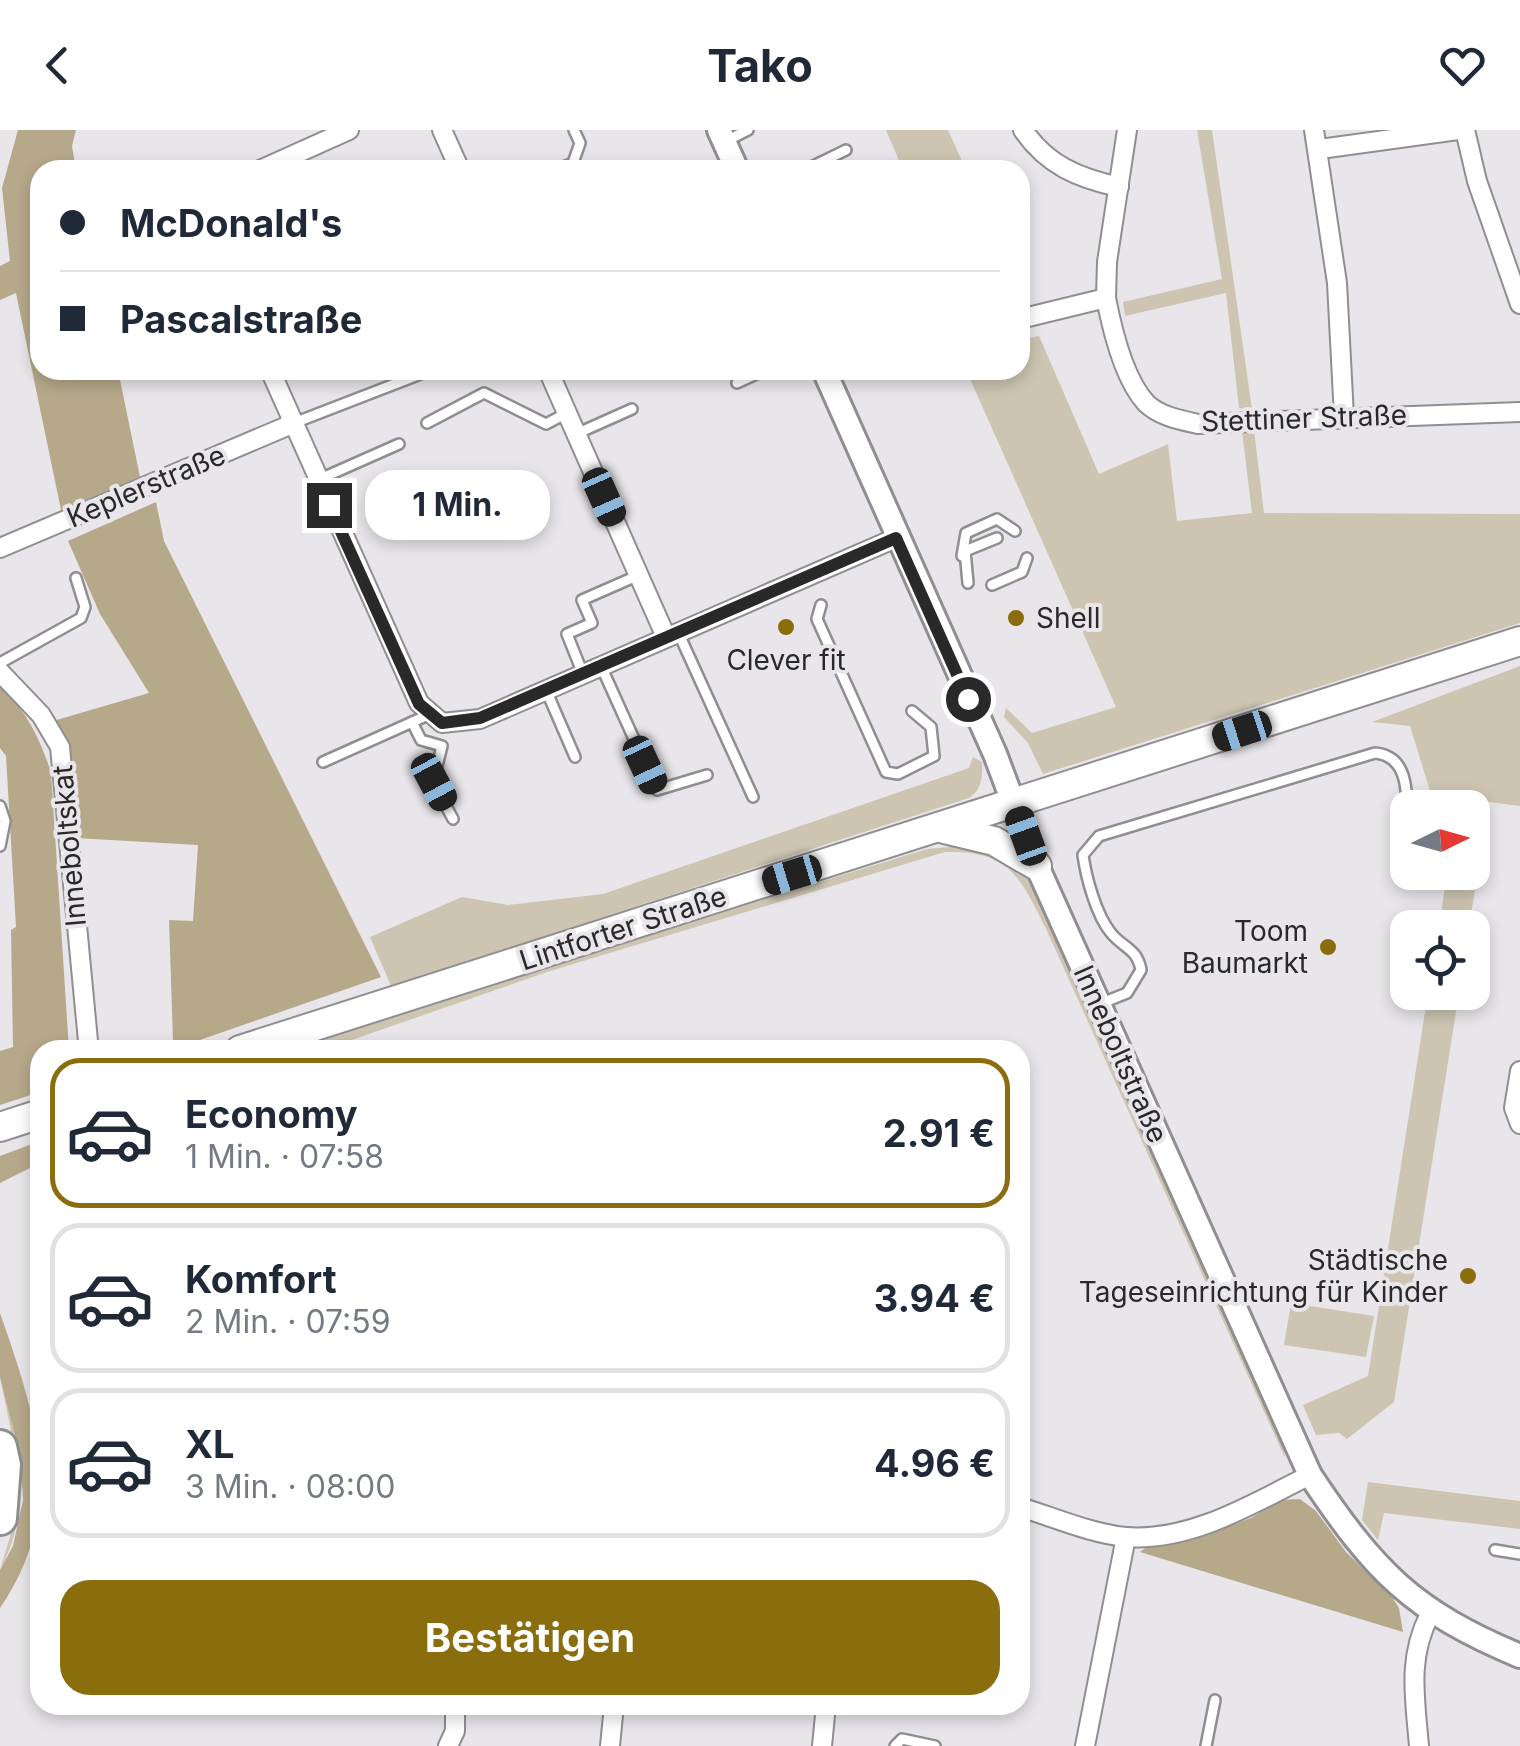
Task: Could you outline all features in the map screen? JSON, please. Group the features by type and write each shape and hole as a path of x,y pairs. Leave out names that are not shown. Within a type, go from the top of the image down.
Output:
{"highway":[{"path":"0,1448 4,1465 0,1518"}],"main road":[{"name":"Lintforter Straße","path":"272,1040 942,829 1520,641"},
{"path":"942,829 994,841 1038,866"},
{"path":"0,1127 30,1117"}],"street":[{"path":"282,160 349,130"},
{"path":"442,130 456,160"},
{"path":"1023,130 1038,152 1068,172 1119,187"},
{"path":"1030,317 1106,298 1127,130"},
{"path":"1314,130 1320,149 1337,283 1344,417"},
{"path":"1320,149 1461,130 1520,304"},
{"path":"722,136 733,160"},
{"name":"Stettiner Straße","path":"1106,298 1131,376 1146,402 1162,414 1198,424 1520,412"},
{"path":"274,380 419,704 420,718 462,723 896,538"},
{"path":"552,380 638,575 672,635"},
{"name":"Inneboltstraße","path":"828,380 1015,805 1038,866 1310,1475 1363,1550 1430,1614 1520,1656"},
{"name":"Keplerstraße","path":"0,548 292,424"},
{"name":"Inneboltskat","path":"0,672 41,715 60,747 88,1040"},
{"path":"1518,1113 1520,1071"},
{"path":"1030,1510 1126,1537 1182,1532 1216,1521 1310,1475"},
{"path":"1086,1746 1126,1537"},
{"path":"1419,1746 1412,1667 1416,1640 1430,1614"},
{"path":"448,1746 455,1731 456,1715"},
{"path":"610,1746 613,1715"},
{"path":"822,1746 824,1715"}],"lane":[{"path":"574,130 580,143 574,160"},
{"path":"722,136 748,130"},
{"path":"826,160 846,150"},
{"path":"292,424 405,380"},
{"path":"737,382 742,380"},
{"path":"427,423 484,393 546,424 567,413"},
{"path":"576,434 632,409"},
{"path":"318,480 398,444"},
{"path":"968,582 962,556 966,533 997,520 1015,530"},
{"path":"962,556 964,551 996,538"},
{"path":"992,585 1022,572 1027,558"},
{"path":"583,674 567,634 592,622 582,600 638,575"},
{"path":"0,663 81,618 85,607 76,578"},
{"path":"821,605 817,619 886,772 898,774 934,756 931,727 912,711"},
{"path":"672,635 753,797"},
{"path":"601,666 656,790 707,775"},
{"path":"546,690 575,757"},
{"path":"323,762 420,718 420,740 442,746 434,782 454,819"},
{"path":"1099,1004 1127,993 1140,970 1136,954 1109,931 1085,870 1084,855 1099,836 1375,753 1391,758 1403,776 1404,790"},
{"path":"0,806 5,821 0,846"},
{"path":"1496,1550 1520,1554"},
{"path":"1206,1746 1215,1700"},
{"path":"895,1746 902,1739 935,1746"}],"shaded area":[{"path":"18,130 76,130 72,146 74,160 30,160 30,361 16,293 0,300 0,266 10,261 2,188"},
{"path":"886,130 948,130 962,160 899,160"},
{"path":"1197,130 1212,130 1252,409 1239,408 1226,293 1125,316 1123,302 1222,279"},
{"path":"1039,336 1099,474 1168,444 1177,521 1252,513 1242,431 1254,430 1264,513 1520,514 1520,623 1043,774 1028,743 1004,717 1006,708 1032,733 1116,707 970,380 1030,380 1030,338"},
{"path":"34,380 120,380 140,477 61,510"},
{"path":"156,502 164,541 381,977 200,1040 173,1040 169,920 193,921 198,845 75,838 70,763 53,721 149,693 100,614 68,541"},
{"path":"1520,666 1520,806 1490,802 1490,790 1430,790 1410,726 1372,722"},
{"path":"0,687 31,725 51,772 68,1040 30,1040 30,1095 0,1105 0,1051 13,1047 11,930 16,927 6,756 0,748"},
{"path":"973,757 982,762 982,777 977,791 969,798 391,986 370,937 462,897 508,905 603,894 969,768"},
{"path":"972,845 1022,871 1033,884 1093,1007 1281,1433 1285,1458 1038,912 1020,882 999,862 985,856 945,852 550,971 352,1040 324,1040 549,965 927,849"},
{"path":"1444,890 1475,890 1472,910 1442,910"},
{"path":"1425,1010 1456,1010 1394,1402 1347,1439 1339,1433 1316,1435 1303,1405 1368,1376"},
{"path":"30,1145 30,1168 0,1183 0,1156"},
{"path":"1291,1303 1374,1316 1366,1357 1284,1345"},
{"path":"0,1313 30,1410 30,1546 0,1608 0,1570 13,1546 23,1500 20,1455 0,1377"},
{"path":"0,1377 19,1450 21,1499 10,1547 0,1570 13,1527 16,1456"},
{"path":"1368,1482 1520,1501 1520,1529 1384,1513 1378,1540 1362,1520"},
{"path":"1300,1499 1316,1511 1346,1552 1392,1597 1399,1608 1403,1632 1140,1552 1148,1546 1195,1539 1251,1518 1281,1500"}],"place":[{"name":"Shell","path":"1016,618"},
{"name":"Clever fit","path":"786,627"},
{"name":"Toom Baumarkt","path":"1328,947"},
{"name":"Städtische Tageseinrichtung für Kinder","path":"1468,1276"}],"route":[{"path":"329,505 419,704 442,723 480,718 896,538 968,699"}]}
